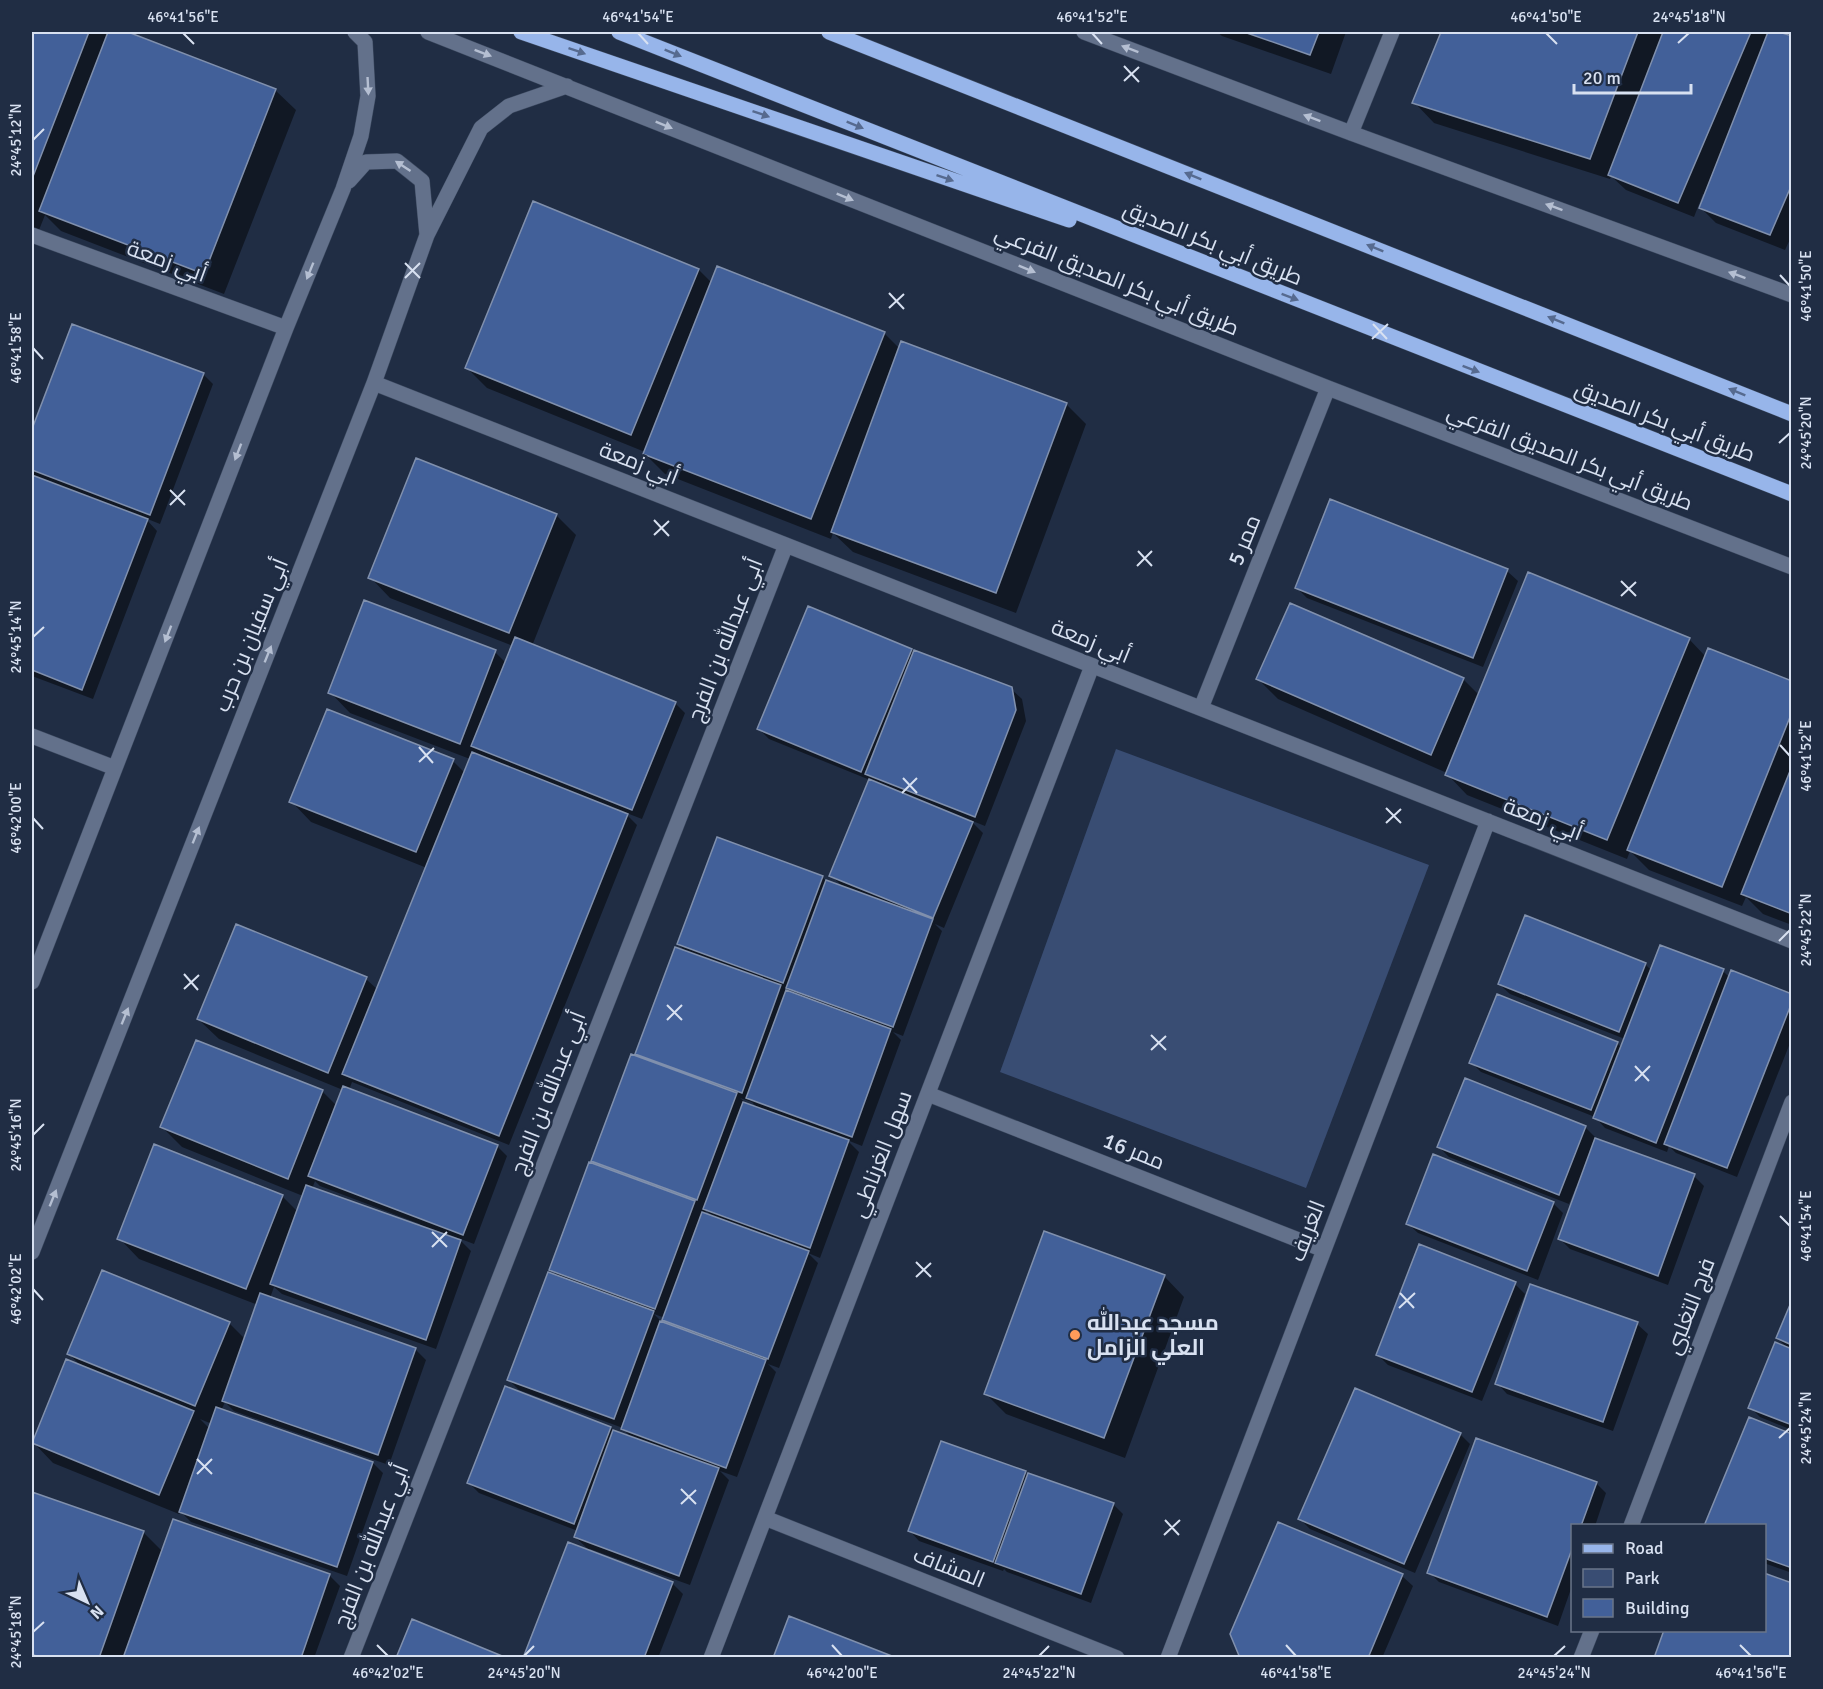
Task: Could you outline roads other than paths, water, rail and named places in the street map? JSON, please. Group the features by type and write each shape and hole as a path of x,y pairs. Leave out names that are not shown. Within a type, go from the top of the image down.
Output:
{"main road":[{"path":"521,32 1267,288"},
{"name":"طريق أبي بكر الصديق","path":"619,32 1791,494"},
{"path":"829,32 1791,414"}],"street":[{"path":"32,982 286,328 343,189 361,135 368,96 365,42 355,32"},
{"name":"طريق أبي بكر الصديق الفرعي","path":"428,32 1328,388 1791,567"},
{"path":"1084,32 1791,295"},
{"path":"1351,133 1392,32"},
{"name":"أبي سفيان بن حرب","path":"32,1252 375,383 427,235 481,128 509,106 567,86"},
{"path":"343,189 366,162 397,161 422,181 427,235"},
{"name":"أبي زمعة","path":"32,236 286,328"},
{"name":"أبي زمعة","path":"375,383 1791,941"},
{"name":"ممر 5","path":"1201,708 1328,388"},
{"name":"أبي عبدالله بن الفرج","path":"351,1658 786,545"},
{"name":"سهل الغرناطي","path":"711,1658 1092,666"},
{"path":"32,736 115,768"},
{"name":"الغريف","path":"1168,1658 1488,821"},
{"name":"ممر 16","path":"928,1094 1324,1250"},
{"name":"فرج التغلبي","path":"1632,1524 1791,1102"},
{"name":"المشاف","path":"765,1518 1117,1658"},
{"path":"1581,1658 1591,1632"}],"place":[{"name":"مسجد عبدالله العلي الزامل","path":"1075,1335"}]}
